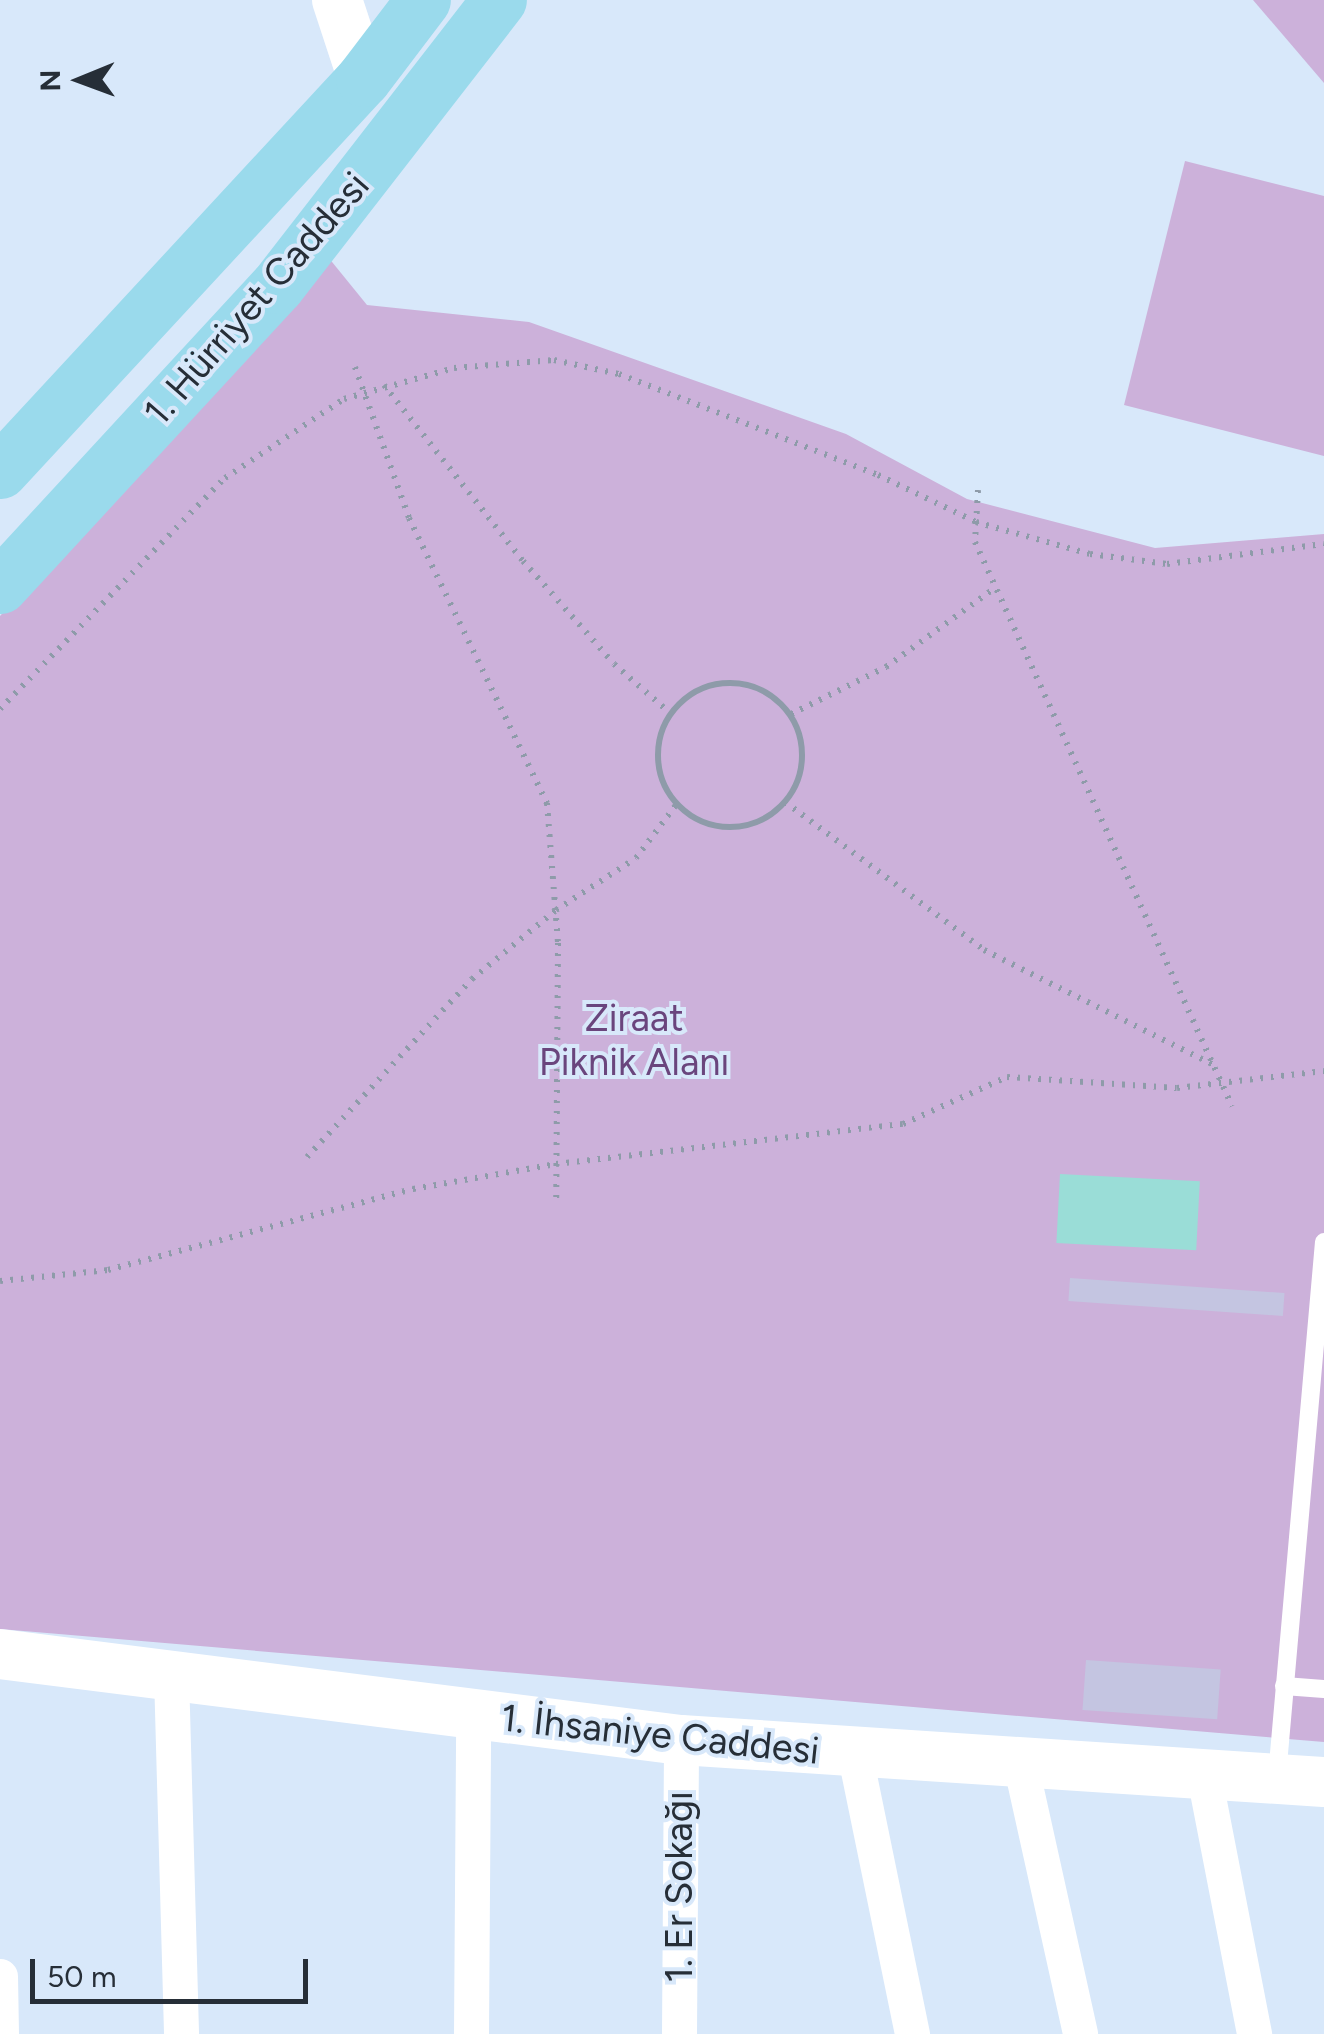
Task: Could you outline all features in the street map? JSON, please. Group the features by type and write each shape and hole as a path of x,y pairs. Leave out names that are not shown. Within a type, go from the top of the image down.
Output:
{"main road":[{"name":"1. Hürriyet Caddesi","path":"0,471 363,78 423,0"},
{"name":"1. Hürriyet Caddesi","path":"0,586 277,286 499,0"}],"street":[{"path":"337,0 363,78"},
{"name":"1. İhsaniye Caddesi","path":"0,1654 682,1740 1021,1767 1300,1781"},
{"path":"171,1674 181,2034"},
{"path":"472,2034 473,1715"},
{"name":"1. Er Sokağı","path":"679,2034 682,1740"},
{"path":"856,1756 912,2034"},
{"path":"1021,1767 1080,2034"},
{"path":"1204,1776 1254,2034"},
{"path":"0,1976 2,2034"}],"lane":[{"path":"1300,1781 1284,1686 1324,1242"},
{"path":"1304,1438 1324,1440"},
{"path":"1284,1686 1324,1689"}],"path":[{"path":"0,709 225,478 364,391 521,360 620,374 878,475 976,522 1090,554 1167,564 1324,544"},
{"path":"356,367 409,518 546,803 556,910 556,1198"},
{"path":"384,386 523,561 614,664 670,713"},
{"path":"978,490 976,542 1232,1106"},
{"path":"790,714 886,666 996,587"},
{"path":"731,682 754,686 790,714 802,759 785,802 744,827 696,820 676,805 657,760 670,713 687,696 731,682"},
{"path":"785,802 984,950 1214,1065"},
{"path":"307,1157 472,979 556,910 636,858 676,805"},
{"path":"0,1281 108,1270 381,1197 556,1164 903,1124 1008,1077 1177,1088 1324,1071"}],"green space":[{"path":"1253,0 1324,0 1324,83"},
{"path":"1185,161 1324,196 1324,456 1124,405"},
{"name":"Ziraat Piknik Alanı","path":"328,257 367,305 529,322 846,434 967,499 1155,548 1324,534 1324,1742 0,1629 0,616"}],"shaded area":[{"path":"1060,1174 1200,1181 1196,1250 1056,1243"}],"building":[{"path":"1070,1278 1284,1293 1283,1316 1068,1301"},
{"path":"1086,1660 1221,1669 1217,1719 1083,1710"}]}
